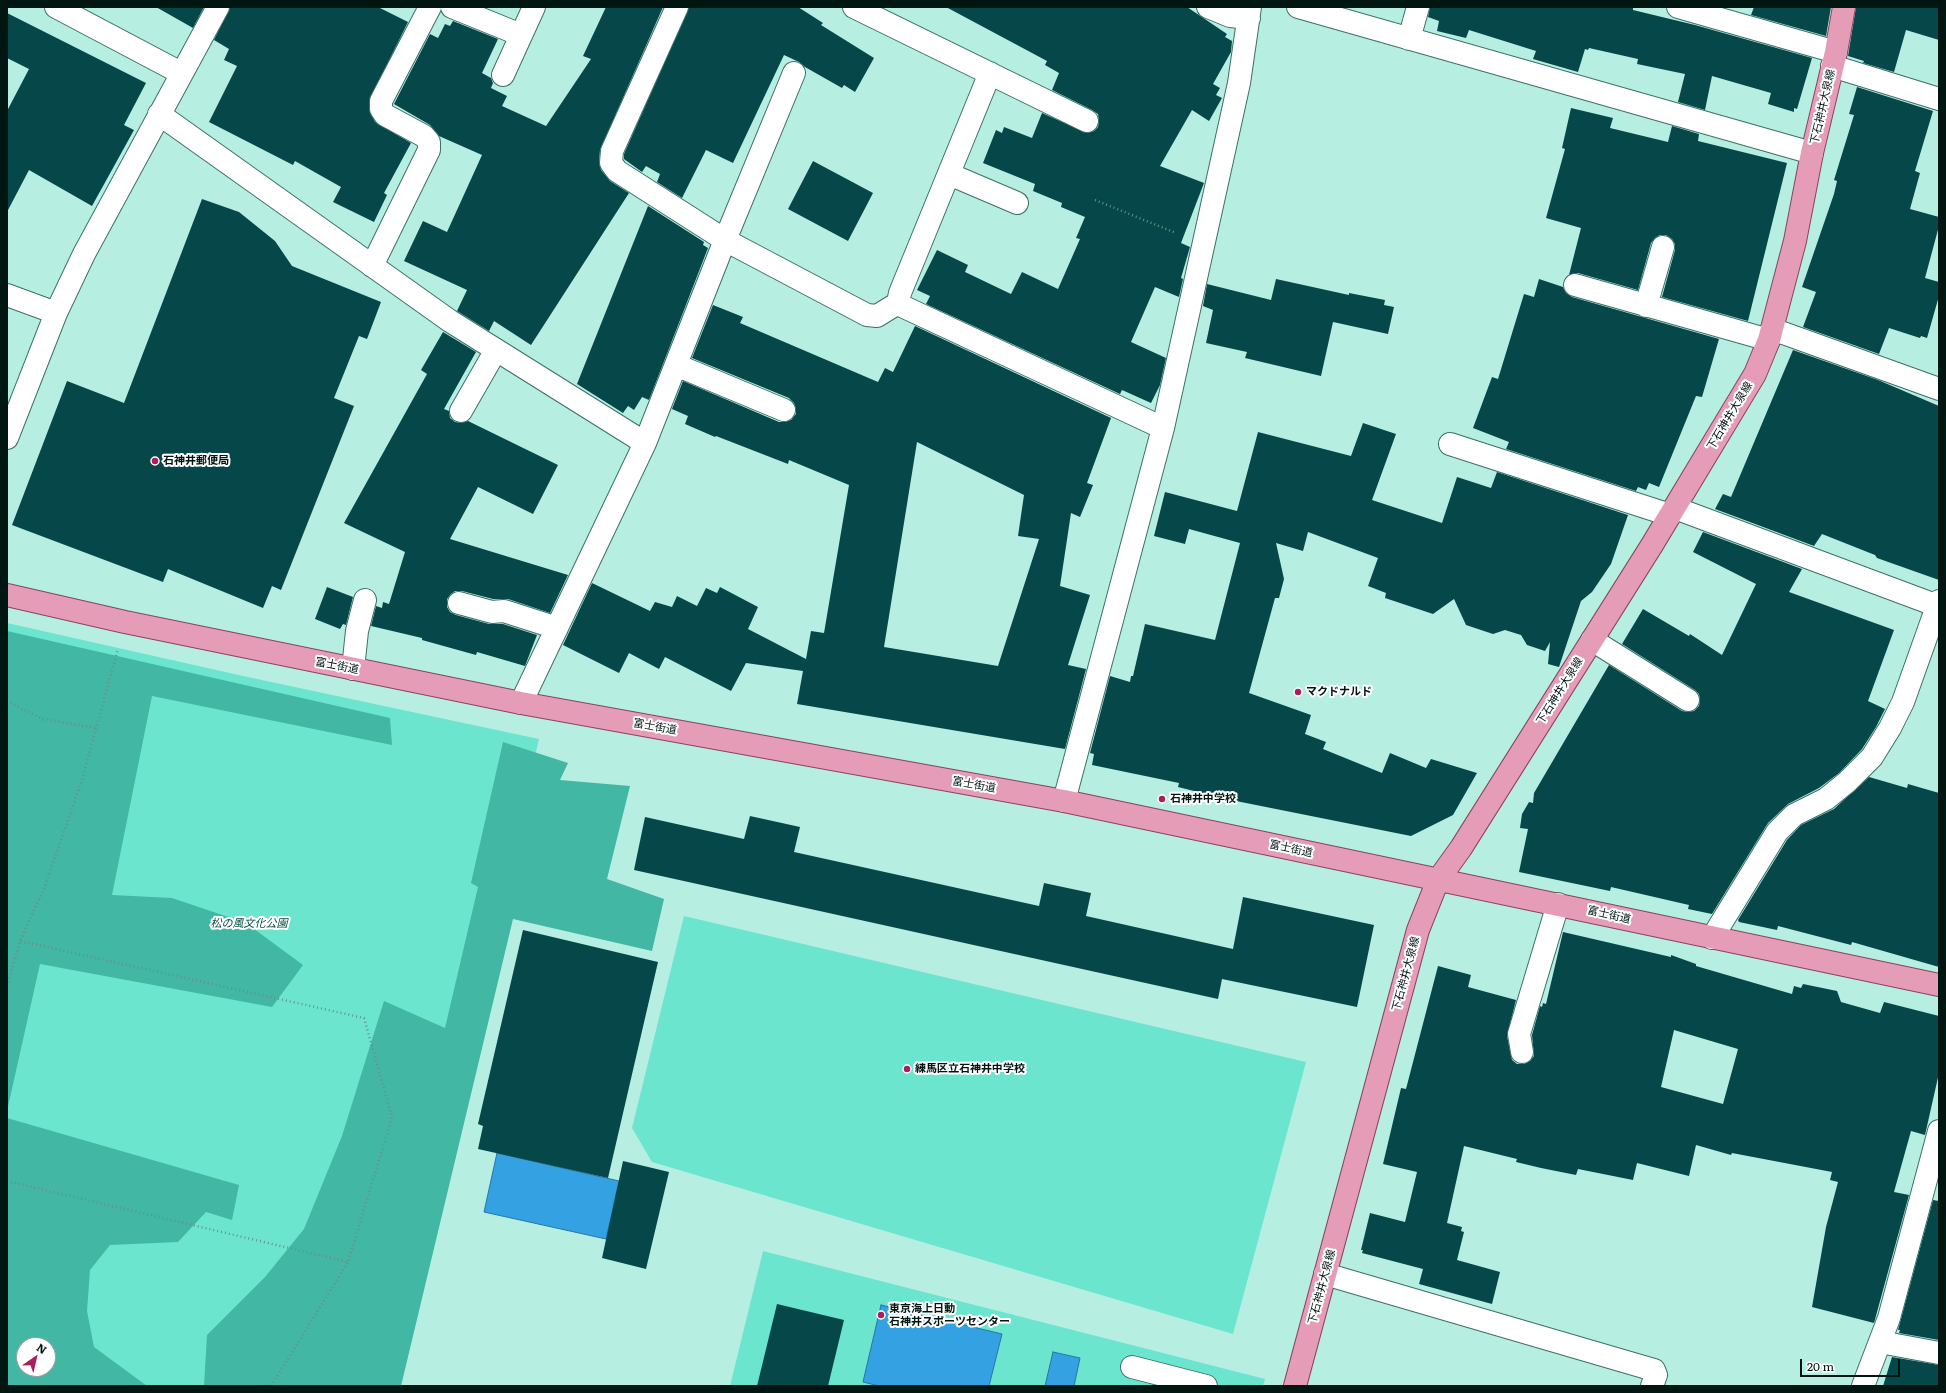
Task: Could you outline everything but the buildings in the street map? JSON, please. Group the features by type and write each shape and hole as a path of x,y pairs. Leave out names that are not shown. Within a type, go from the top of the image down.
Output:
{"main road":[{"name":"下石神井大泉線","path":"1295,1386 1418,930 1438,880 1461,848 1673,512 1755,374 1770,335 1795,241 1812,153 1834,59 1844,7"},
{"name":"富士街道","path":"7,595 125,622 521,704 1064,801 1939,985"}],"street":[{"path":"56,7 182,72"},
{"path":"7,438 56,313 84,254 218,7"},
{"path":"372,266 429,150 429,142 424,136 385,115 381,108 381,101 430,7"},
{"path":"452,7 521,35"},
{"path":"503,75 534,7"},
{"path":"677,7 612,152 611,163 617,171 725,240 866,315 877,316 898,303 900,293 990,73"},
{"path":"854,7 1086,121"},
{"path":"1064,801 1163,428 1239,82 1249,13 1230,16 1208,7"},
{"path":"1298,7 1812,153"},
{"path":"1409,38 1418,7"},
{"path":"1678,7 1834,59 1939,99"},
{"path":"521,704 645,443 725,240 794,73"},
{"path":"159,114 450,321 645,443"},
{"path":"949,174 1017,203"},
{"path":"1646,306 1662,247"},
{"path":"1575,285 1646,306 1770,335 1939,389"},
{"path":"7,295 56,313"},
{"path":"898,303 911,311 1163,428"},
{"path":"461,411 496,350"},
{"path":"676,365 784,410"},
{"path":"1450,444 1673,512 1938,603 1903,702 1890,728 1872,757 1848,782 1826,799 1794,815 1777,832 1712,938"},
{"path":"353,669 357,631 365,600"},
{"path":"458,603 492,612 504,611 558,628"},
{"path":"1592,640 1688,700"},
{"path":"1522,1052 1519,1034 1558,904"},
{"path":"1863,1386 1889,1318 1939,1131"},
{"path":"1325,1274 1654,1370 1656,1375 1652,1386"},
{"path":"1880,1342 1939,1353"},
{"path":"1132,1367 1206,1386"}],"path":[{"path":"1095,200 1204,244"},
{"path":"7,986 20,941 45,886 82,780 125,622"},
{"path":"7,701 42,719 97,728"},
{"path":"20,941 364,1018 392,1117 348,1262 271,1386"},
{"path":"7,1181 348,1262"}],"green space":[{"name":"松の風文化公園","path":"7,623 243,676 539,739 391,1386 7,1386"},
{"path":"7,631 390,718 392,745 152,696 112,895 172,898 246,923 303,965 272,1007 40,964 7,1111"},
{"path":"503,742 568,763 560,780 630,786 607,879 664,899 652,951 513,919 401,1386 204,1386 207,1335 265,1277 304,1229 342,1136 384,1001 445,1028 478,887 471,883"},
{"path":"684,916 1306,1062 1233,1334 652,1162 632,1128"},
{"path":"7,1118 239,1185 232,1220 206,1212 178,1242 110,1245 90,1270 87,1311 94,1347 147,1386 7,1386"},
{"name":"東京海上日動 石神井スポーツセンター","path":"763,1251 1265,1379 1263,1386 730,1386"}],"water":[{"path":"497,1153 619,1181 606,1239 484,1212"},
{"path":"881,1305 1002,1334 989,1386 879,1386 863,1382"},
{"path":"1053,1352 1080,1358 1074,1386 1045,1386"}],"place":[{"name":"石神井郵便局","path":"155,461"},
{"name":"マクドナルド","path":"1298,692"},
{"name":"石神井中学校","path":"1162,799"},
{"name":"練馬区立石神井中学校","path":"907,1069"},
{"name":"東京海上日動 石神井スポーツセンター","path":"881,1315"}]}
